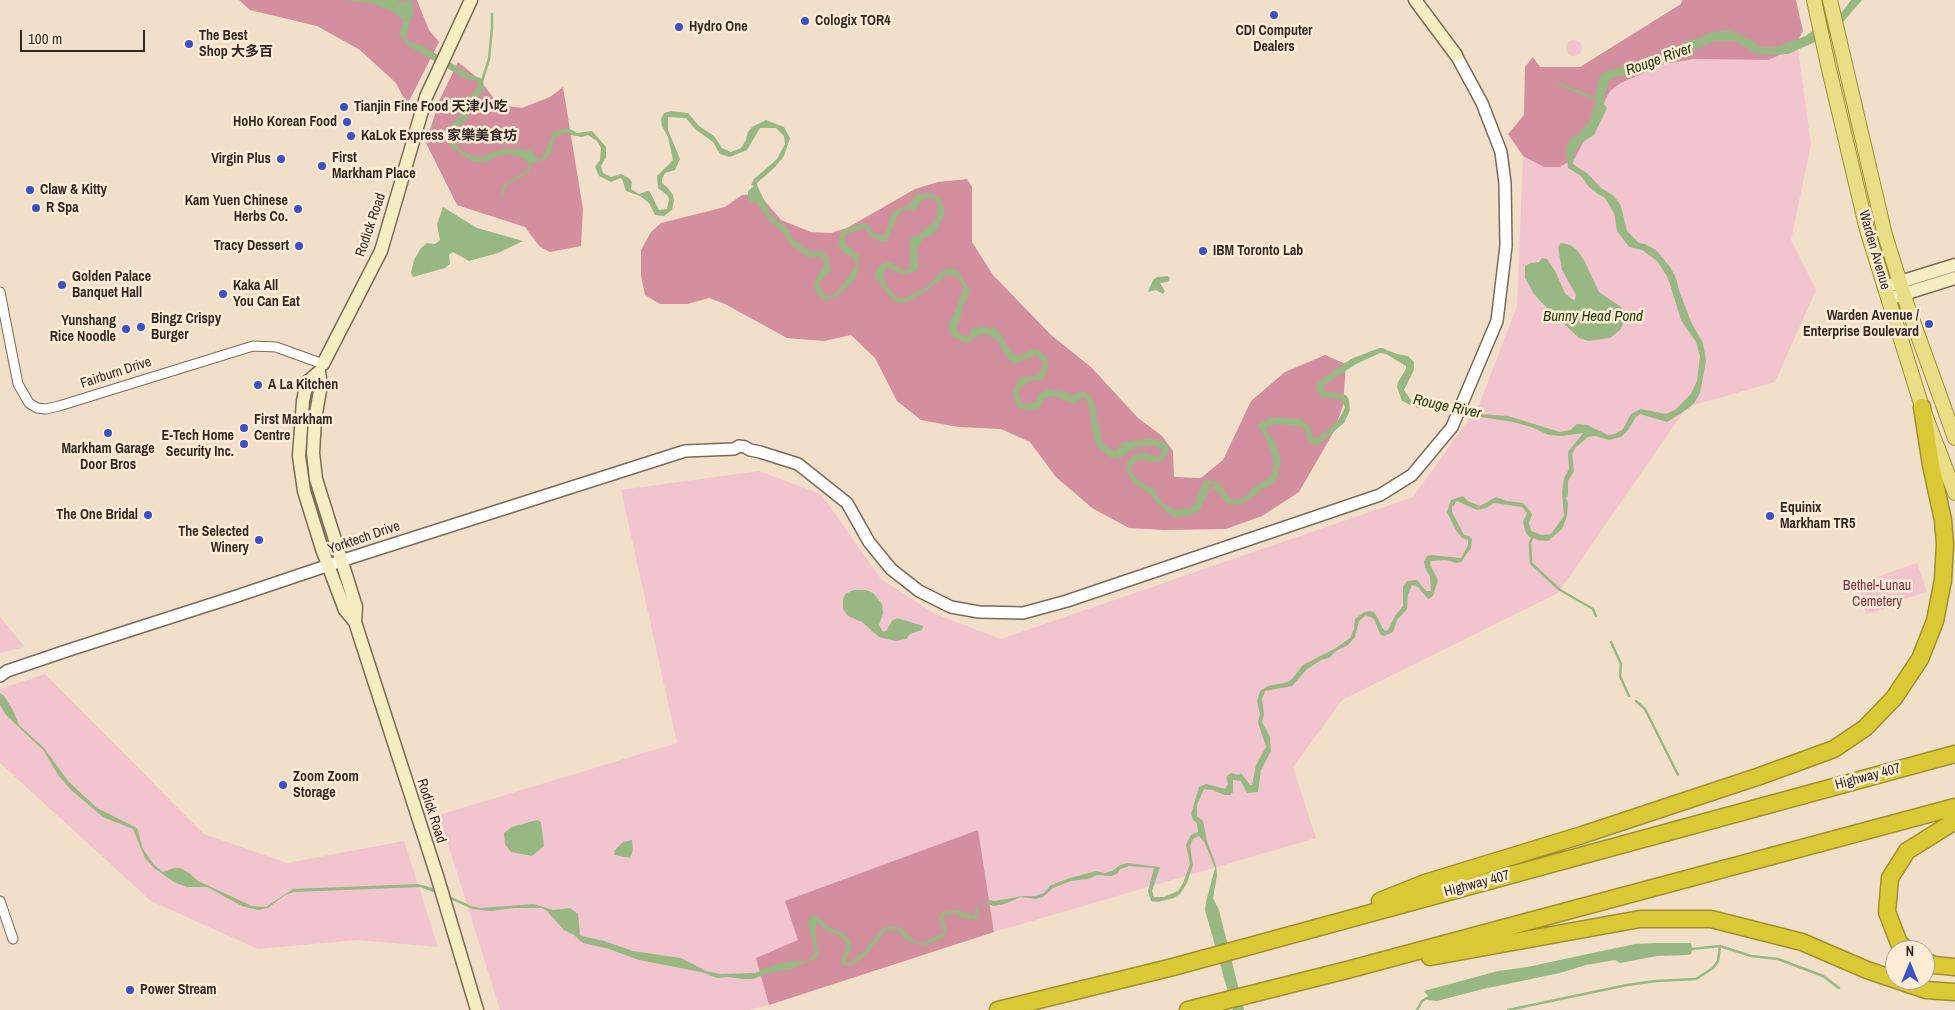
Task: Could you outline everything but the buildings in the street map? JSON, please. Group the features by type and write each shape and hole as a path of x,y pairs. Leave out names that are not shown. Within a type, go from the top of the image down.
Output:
{"highway":[{"path":"1298,933 1425,883 1582,835 1760,776 1834,749 1865,728 1894,698 1920,659 1935,621 1943,580 1945,544 1943,520 1931,465 1922,407"},
{"name":"Highway 407","path":"998,1010 1173,967 1955,754"},
{"path":"1188,1010 1347,970 1955,807"},
{"path":"1899,940 1887,912 1890,878 1907,852 1955,821"},
{"path":"1347,970 1422,959 1640,919 1711,919 1738,924 1802,942 1867,970 1926,990 1955,992"},
{"path":"1935,965 1955,967"}],"main road":[{"name":"Warden Avenue","path":"1830,0 1884,235 1955,438"},
{"name":"Warden Avenue","path":"1815,2 1867,230 1922,407 1955,493"},
{"path":"1420,3 1456,55"},
{"name":"Rodick Road","path":"469,5 431,85 381,251 321,368 321,386 315,418 313,453 316,479 334,564 356,608 355,622 437,876 477,1010"},
{"path":"1886,293 1955,265"},
{"path":"1902,288 1955,278"}],"street":[{"name":"Yorktech Drive","path":"2,673 388,545 686,451 734,449 738,452 746,453 750,450 798,464 847,503 874,549 891,569 919,591 951,607 979,612 1023,613 1067,602 1380,495 1412,475 1452,427 1497,321 1505,265 1506,230 1505,183 1501,152 1482,103 1456,55"},
{"name":"Fairburn Drive","path":"0,292 18,384 29,402 37,408 46,409 59,406 253,346 276,346 321,368"},
{"path":"0,901 13,939"}],"green space":[{"path":"1574,40 1582,48 1574,56 1566,48"},
{"path":"1797,42 1811,144 1791,240 1816,290 1775,382 1687,407 1558,593 1342,700 1293,767 1316,838 994,932 978,830 798,940 757,958 769,1005 749,1010 500,1010 439,815 677,743 621,490 759,471 821,494 881,579 935,614 1001,639 1413,497 1479,405 1517,306 1523,156 1544,167 1560,167 1575,158 1610,91 1621,83 1664,64 1694,59 1768,60"},
{"name":"Bethel-Lunau Cemetery","path":"1917,563 1927,592 1896,602 1889,608 1866,614 1857,584"},
{"path":"0,617 25,647 0,653"},
{"path":"45,674 204,834 287,863 404,841 438,947 358,940 258,949 151,901 0,763 0,689"}],"shaded area":[{"path":"239,0 417,0 429,30 439,42 407,105 396,83 360,50 317,26 250,10"},
{"path":"1682,0 1796,0 1803,31 1797,42 1784,53 1768,60 1694,59 1664,64 1621,83 1610,91 1575,158 1560,167 1544,167 1523,156 1508,134 1524,115 1525,67 1533,57 1540,67 1580,67 1681,4"},
{"path":"458,62 479,79 499,105 522,108 550,97 563,87 583,209 581,246 550,252 540,247 525,227 457,205 426,143 439,101"},
{"path":"967,179 972,187 972,242 993,275 1051,335 1092,368 1138,418 1162,436 1173,451 1174,477 1201,478 1223,460 1251,401 1285,372 1325,355 1346,364 1343,406 1333,433 1299,492 1262,516 1226,529 1164,530 1129,528 1092,508 1056,477 1030,442 1001,429 958,427 921,420 897,401 875,358 851,335 824,341 787,338 725,304 709,298 687,304 660,304 645,295 641,276 641,250 651,232 661,223 725,207 742,195 759,194 781,220 811,232 831,233 847,228 915,189 938,182"},
{"path":"978,830 994,932 769,1005 756,958 798,940 785,901"}],"water":[{"name":"Rouge River","path":"343,0 396,0 402,3 410,0 414,10 407,31 406,37 408,41 423,46 471,75 483,79 484,90 474,101 466,121 455,127 452,131 454,143 462,151 473,156 482,157 502,149 521,149 532,151 540,159 545,153 553,132 568,128 577,133 592,131 606,147 606,157 601,166 603,173 611,177 621,174 629,178 632,182 631,189 639,194 647,191 650,192 659,210 667,209 669,199 658,188 657,176 673,160 668,137 662,126 661,119 664,113 671,111 688,113 699,126 714,136 722,148 731,152 741,148 752,127 766,120 784,127 790,138 784,156 757,185 771,215 790,231 791,237 794,240 811,252 821,251 828,256 830,272 819,285 825,296 833,295 838,291 856,266 853,257 845,254 839,246 839,235 845,229 863,223 869,226 874,234 885,235 892,213 908,206 915,196 923,193 934,194 941,199 945,213 934,234 924,238 917,249 918,269 903,275 890,268 886,268 883,274 884,282 897,298 903,299 928,286 943,270 952,268 958,271 970,291 956,327 959,334 969,337 972,329 975,327 994,328 999,332 1011,352 1017,356 1025,354 1032,349 1039,350 1046,357 1048,365 1044,378 1029,381 1021,387 1018,394 1023,405 1036,402 1038,395 1047,389 1066,392 1072,396 1080,392 1086,392 1091,396 1096,408 1101,442 1114,451 1122,443 1127,442 1150,438 1165,442 1169,450 1162,461 1152,462 1141,459 1136,461 1131,467 1132,473 1140,482 1154,489 1162,503 1176,510 1189,508 1195,504 1204,482 1210,480 1219,483 1231,500 1245,497 1255,486 1265,481 1273,472 1274,461 1266,438 1258,427 1259,423 1274,417 1300,419 1309,425 1313,438 1319,437 1336,423 1345,407 1341,399 1323,397 1319,394 1316,388 1317,383 1351,359 1379,348 1408,356 1414,362 1414,370 1404,390 1411,400 1435,402 1480,414 1508,416 1560,432 1570,430 1577,424 1587,425 1608,435 1615,434 1623,429 1631,414 1641,409 1666,414 1675,410 1691,394 1697,381 1700,356 1696,342 1681,320 1668,278 1657,261 1642,250 1629,247 1617,231 1614,213 1605,198 1589,187 1581,176 1568,168 1566,148 1570,139 1579,134 1590,120 1596,99 1554,83 1562,84 1595,97 1599,78 1605,72 1634,63 1646,62 1672,50 1687,50 1688,48 1682,44 1685,41 1694,40 1712,32 1729,30 1752,40 1761,47 1777,47 1805,36 1843,11 1851,0 1862,0 1844,21 1826,37 1788,54 1769,55 1755,53 1735,41 1715,41 1654,68 1615,77 1610,80 1605,94 1604,104 1607,108 1594,135 1584,141 1575,151 1573,164 1588,174 1601,188 1614,196 1621,206 1627,231 1639,243 1656,250 1670,267 1676,278 1691,322 1703,343 1706,361 1700,393 1689,408 1667,422 1640,414 1621,437 1609,440 1595,436 1588,437 1576,447 1572,454 1574,471 1568,481 1568,495 1566,498 1568,503 1567,516 1562,529 1548,541 1528,536 1523,522 1527,513 1522,507 1494,503 1486,508 1477,510 1457,501 1452,507 1452,512 1464,535 1472,539 1471,548 1461,562 1431,561 1430,565 1438,580 1433,596 1428,599 1418,587 1412,585 1408,595 1407,609 1397,620 1393,632 1384,636 1380,634 1374,619 1366,615 1359,621 1355,637 1348,645 1336,651 1329,658 1321,660 1307,669 1292,686 1265,691 1262,699 1264,714 1262,722 1270,737 1271,751 1261,770 1258,792 1247,793 1241,781 1233,780 1233,792 1230,795 1204,789 1197,805 1197,816 1203,821 1207,841 1216,865 1217,876 1213,898 1219,910 1244,1010 1233,1010 1205,910 1215,868 1205,843 1199,836 1193,839 1190,846 1193,865 1187,883 1180,894 1174,898 1158,902 1151,901 1148,891 1154,868 1129,866 1120,869 1118,873 1112,876 1097,875 1088,879 1071,881 1053,888 1043,897 1036,899 1021,897 1004,904 994,906 988,904 978,909 978,918 975,920 961,917 956,913 945,915 943,919 947,929 944,937 924,946 913,943 903,937 899,930 885,931 866,955 856,963 847,966 841,963 847,945 845,940 825,930 818,922 815,934 819,954 817,958 791,969 768,973 753,979 717,978 701,972 639,960 609,949 583,943 574,935 564,930 542,908 515,908 490,911 472,909 420,887 294,892 285,895 268,908 258,910 242,906 207,887 187,887 174,882 154,868 145,858 133,829 103,817 71,790 58,775 44,751 6,715 0,705 0,693 13,710 19,725 44,748 68,781 97,808 137,828 143,849 154,865 163,872 180,868 198,881 252,906 266,907 293,889 418,884 433,888 471,906 481,908 534,904 553,910 570,908 578,914 580,935 582,936 633,951 681,958 706,971 720,974 755,973 774,965 793,961 807,961 815,952 808,922 815,915 828,927 843,933 851,941 851,948 844,962 849,963 862,953 884,927 900,927 915,941 923,943 944,932 939,919 941,912 957,910 974,916 976,908 984,905 989,900 995,901 1023,896 1035,896 1044,893 1051,885 1070,878 1096,871 1105,873 1128,863 1160,867 1152,891 1154,897 1164,897 1178,891 1190,864 1186,845 1191,835 1198,832 1197,823 1193,820 1191,814 1199,787 1206,784 1225,789 1228,784 1226,777 1231,773 1239,775 1241,773 1252,785 1256,765 1266,747 1258,722 1260,714 1257,701 1260,691 1268,686 1288,682 1303,665 1336,648 1350,638 1354,629 1355,619 1364,612 1370,611 1375,613 1383,629 1385,631 1388,630 1403,606 1403,587 1407,581 1417,580 1426,591 1431,591 1430,576 1424,562 1427,556 1461,558 1468,545 1468,540 1462,538 1456,530 1447,512 1451,500 1463,496 1468,501 1480,506 1496,497 1507,501 1523,503 1532,515 1529,523 1531,531 1542,535 1551,534 1564,516 1562,492 1564,478 1569,469 1568,452 1583,433 1563,436 1549,435 1513,422 1436,410 1430,407 1418,408 1402,401 1397,387 1406,366 1386,354 1380,353 1356,364 1324,385 1326,392 1346,395 1349,400 1350,410 1344,423 1318,445 1313,445 1308,441 1305,429 1302,427 1278,424 1267,426 1266,431 1275,442 1281,460 1277,478 1273,483 1244,503 1232,505 1225,502 1218,491 1212,489 1211,487 1215,485 1211,483 1199,511 1188,516 1173,517 1151,495 1134,483 1126,469 1127,462 1134,455 1144,452 1157,457 1161,454 1162,449 1152,445 1135,447 1120,458 1111,458 1097,447 1086,398 1082,398 1075,404 1049,396 1043,400 1040,407 1036,410 1019,408 1014,399 1013,391 1018,380 1022,377 1036,376 1041,371 1043,364 1037,355 1013,364 1008,359 1009,357 1005,355 998,341 989,335 982,334 966,343 951,336 948,325 964,288 958,277 946,275 928,290 907,302 898,303 891,298 875,277 875,272 880,265 887,262 892,262 901,270 910,268 910,239 913,236 917,236 936,220 939,205 935,199 924,198 915,210 904,210 898,214 887,241 879,241 870,236 865,228 845,235 846,247 851,247 853,251 859,254 858,272 854,280 838,296 825,300 818,296 814,287 825,264 822,258 816,256 810,258 792,246 756,202 751,203 748,199 748,191 754,186 751,185 754,179 777,159 785,144 784,136 776,128 760,128 747,150 730,157 720,154 713,142 695,129 686,118 668,117 668,130 680,159 675,170 665,173 662,179 662,183 673,195 674,200 672,210 664,216 655,215 649,203 640,196 626,191 622,179 611,182 599,176 595,167 600,160 601,148 597,141 588,135 582,137 566,132 554,139 552,150 546,159 530,164 525,159 510,154 497,156 487,162 472,161 451,147 446,137 447,129 468,108 469,100 479,84 475,80 468,80 408,46 399,34 404,19 394,12 372,3"},
{"path":"443,207 477,228 523,241 498,253 469,261 453,252 449,255 450,264 445,268 413,277 411,273 414,260 421,248 427,243 435,244 440,240 437,224"},
{"name":"Bunny Head Pond","path":"1561,243 1570,245 1577,250 1584,260 1599,292 1621,307 1625,313 1625,320 1620,330 1610,338 1588,341 1579,338 1534,294 1525,278 1525,266 1539,262 1542,258 1547,259 1565,293 1575,300 1576,295 1562,270 1558,247"},
{"path":"1168,276 1170,279 1167,282 1160,283 1165,291 1163,294 1156,290 1148,292 1153,280 1157,277"},
{"path":"854,590 866,590 873,593 882,604 883,613 879,625 883,632 897,618 923,626 922,630 910,634 906,639 895,641 879,637 862,622 848,616 843,609 845,594"},
{"path":"537,820 541,822 544,846 532,856 511,852 505,844 504,833 512,827"},
{"path":"632,840 633,850 630,858 615,855 614,851 623,842"},
{"path":"1691,943 1691,954 1657,956 1620,963 1615,960 1586,965 1560,973 1437,1001 1427,1000 1428,996 1424,991 1498,971 1527,967 1635,944"}],"waterway":[{"path":"482,81 489,59 492,14"},
{"path":"502,195 505,185 527,172 531,163"},
{"path":"1532,538 1530,543 1531,563 1560,590 1593,609 1596,616"},
{"path":"1611,642 1621,664 1620,676 1629,696"},
{"path":"1636,701 1645,709 1678,775"},
{"path":"1692,949 1720,946 1751,956 1778,959 1823,976 1839,988"},
{"path":"1508,1010 1627,985 1696,979 1713,968 1718,961 1720,946"},
{"path":"1417,1010 1422,1001 1427,998"}],"place":[{"name":"CDI Computer Dealers","path":"1274,15"},
{"name":"Cologix TOR4","path":"805,21"},
{"name":"Hydro One","path":"679,27"},
{"name":"The Best Shop 大多百","path":"189,44"},
{"name":"Tianjin Fine Food 天津小吃","path":"344,107"},
{"name":"HoHo Korean Food","path":"347,122"},
{"name":"KaLok Express 家樂美食坊","path":"351,136"},
{"name":"Virgin Plus","path":"281,159"},
{"name":"First Markham Place","path":"322,166"},
{"name":"Claw & Kitty","path":"30,190"},
{"name":"R Spa","path":"36,208"},
{"name":"Kam Yuen Chinese Herbs Co.","path":"298,209"},
{"name":"Tracy Dessert","path":"299,246"},
{"name":"IBM Toronto Lab","path":"1203,251"},
{"name":"Golden Palace Banquet Hall","path":"62,285"},
{"name":"Kaka All You Can Eat","path":"223,294"},
{"name":"Warden Avenue / Enterprise Boulevard","path":"1929,324"},
{"name":"Bingz Crispy Burger","path":"141,327"},
{"name":"Yunshang Rice Noodle","path":"126,329"},
{"name":"A La Kitchen","path":"258,385"},
{"name":"First Markham Centre","path":"244,428"},
{"name":"Markham Garage Door Bros","path":"108,433"},
{"name":"E-Tech Home Security Inc.","path":"244,444"},
{"name":"The One Bridal","path":"148,515"},
{"name":"Equinix Markham TR5","path":"1770,516"},
{"name":"The Selected Winery","path":"259,540"},
{"name":"Zoom Zoom Storage","path":"283,785"},
{"name":"Power Stream","path":"130,990"}]}
